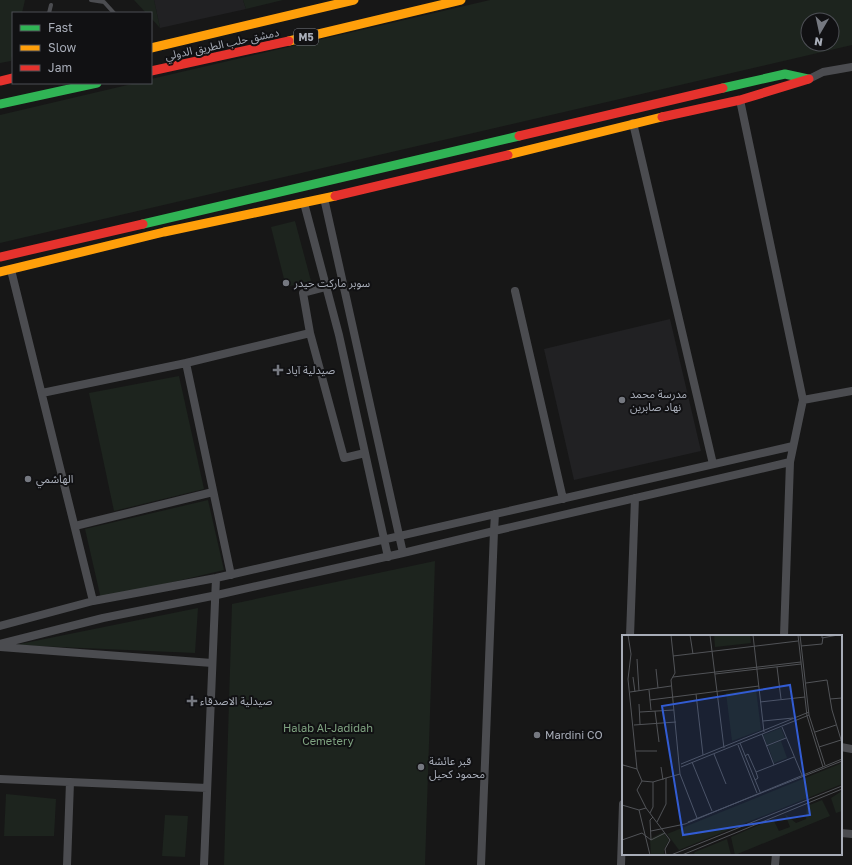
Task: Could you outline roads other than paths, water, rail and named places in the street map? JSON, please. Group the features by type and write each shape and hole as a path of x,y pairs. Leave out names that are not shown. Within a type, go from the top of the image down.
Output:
{"main road":[{"name":"M5","path":"152,48 354,0"},
{"name":"دمشق حلب الطريق الدولي","path":"152,72 461,0"},
{"path":"0,257 785,74 808,79"},
{"path":"0,81 12,78"},
{"path":"0,272 164,232 304,203 457,168 633,123 740,100 808,79"},
{"path":"0,104 92,84"}],"street":[{"path":"808,79 823,72 852,67"},
{"path":"740,100 803,400 790,462 784,635"},
{"path":"633,123 713,464"},
{"path":"324,198 403,553"},
{"path":"304,203 339,335 388,557"},
{"path":"11,270 94,601"},
{"path":"326,287 303,293 310,333 344,458 365,453"},
{"path":"515,291 564,499"},
{"path":"339,335 354,332"},
{"path":"42,393 186,363 310,333"},
{"path":"186,363 231,575"},
{"path":"803,400 852,391"},
{"path":"0,626 94,601 231,575 793,446"},
{"path":"0,646 103,618 388,557 790,462"},
{"path":"75,526 214,492"},
{"path":"630,635 635,498"},
{"path":"481,865 495,514"},
{"path":"204,865 216,578"},
{"path":"0,646 212,663"},
{"path":"842,748 852,749"},
{"path":"0,779 207,788"},
{"path":"67,865 70,782"},
{"path":"842,833 852,834"},
{"path":"621,865 622,834"},
{"path":"775,865 776,855"}],"lane":[{"path":"91,0 104,2 113,12"},
{"path":"49,12 51,5"}],"place":[{"name":"سوبر ماركت حيدر","path":"286,283"},
{"name":"صيدلية آياد","path":"278,370"},
{"name":"مدرسة محمد نهاد صابرين","path":"622,400"},
{"name":"الهاشمي","path":"28,479"},
{"name":"صيدلية الاصدقاء","path":"192,701"},
{"name":"Mardini CO","path":"537,735"},
{"name":"قبر عائشة محمود كحيل","path":"421,767"}],"park label":[{"name":"Halab Al-Jadidah Cemetery","path":"328,734"}]}
